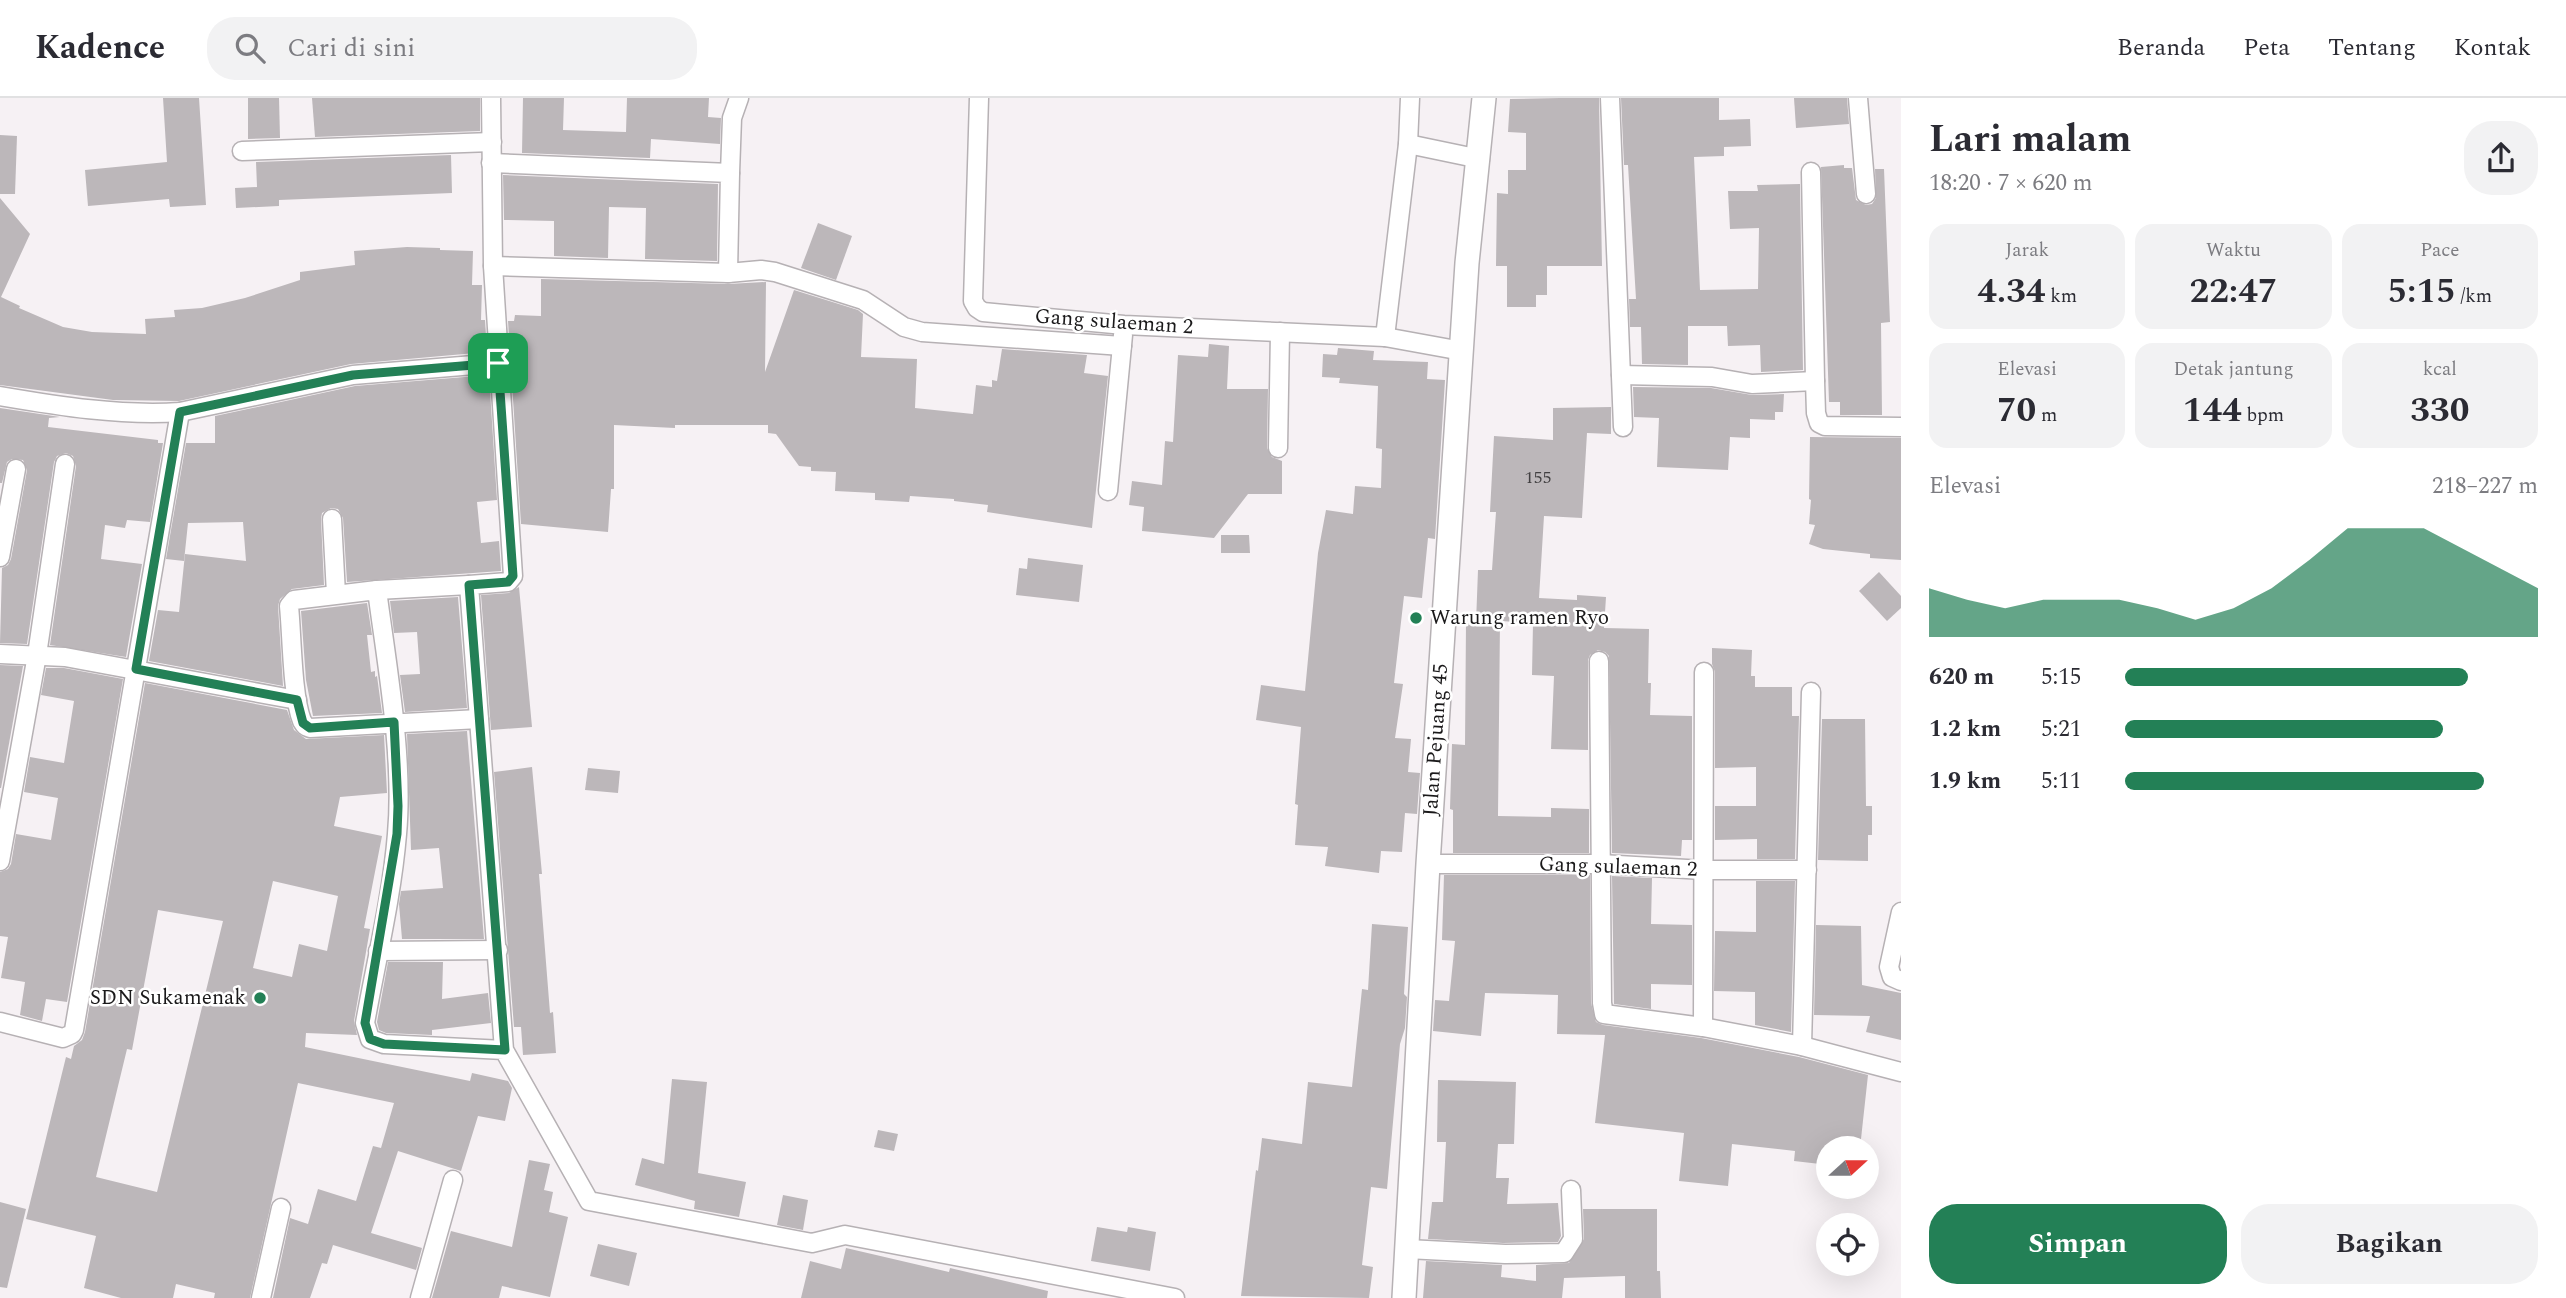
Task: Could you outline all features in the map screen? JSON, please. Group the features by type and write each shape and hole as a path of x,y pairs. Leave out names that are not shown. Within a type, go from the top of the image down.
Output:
{"street":[{"path":"480,719 310,728 303,723 297,700 289,606 293,600 336,594 508,582 513,576 493,266 491,98"},
{"path":"727,273 732,118 739,98"},
{"name":"Gang sulaeman 2","path":"979,98 973,301 977,308 984,312 1124,325 1385,337 1462,351"},
{"path":"1385,337 1408,144 1410,98"},
{"name":"Jalan Pejuang 45","path":"1404,1298 1428,864 1467,263 1485,98"},
{"path":"1610,98 1623,427"},
{"path":"1858,98 1866,194"},
{"path":"242,151 492,142"},
{"path":"1408,144 1479,159"},
{"path":"491,163 730,173"},
{"path":"1811,172 1816,413 1819,423 1825,426 1901,427"},
{"path":"493,266 727,273 761,270 863,300 904,327 922,332 1122,346"},
{"path":"1108,491 1124,325"},
{"path":"1279,448 1280,332"},
{"path":"0,396 52,405 155,414 180,412 353,375 498,363"},
{"path":"1621,375 1712,377 1752,384 1815,381"},
{"path":"0,1022 63,1038 74,1030 180,412"},
{"path":"0,861 37,655 65,464"},
{"path":"0,557 16,469"},
{"path":"332,519 336,594"},
{"path":"469,585 505,1050 589,1201 812,1243 845,1235 1175,1298"},
{"path":"377,590 394,722 398,806 397,834 365,1023 370,1039 384,1044 505,1050"},
{"path":"0,654 37,655 136,669 297,700"},
{"path":"1599,661 1604,1014 1703,1027 1802,1046 1901,1072"},
{"path":"1703,1027 1704,672"},
{"path":"1802,1046 1811,692"},
{"name":"Gang sulaeman 2","path":"1428,864 1601,864 1704,870 1807,870"},
{"path":"1901,912 1889,967 1892,976 1901,981"},
{"path":"378,951 498,950"},
{"path":"419,1298 453,1180"},
{"path":"1408,1249 1505,1254 1564,1253 1573,1239 1572,1190"},
{"path":"261,1298 281,1208"}],"building":[{"path":"163,98 199,98 206,205 170,207 169,199 88,206 85,170 167,162"},
{"path":"248,98 279,98 280,138 248,139"},
{"path":"312,98 480,98 480,131 315,137"},
{"path":"523,98 564,98 563,130 626,132 627,98 709,98 708,117 721,118 720,144 651,139 650,158 522,153"},
{"path":"1599,98 1602,266 1547,266 1547,295 1536,295 1536,307 1507,307 1507,266 1496,266 1497,193 1508,194 1508,170 1526,170 1526,133 1508,132 1510,99"},
{"path":"1621,98 1719,98 1719,120 1750,119 1751,146 1724,147 1724,156 1694,157 1700,290 1758,289 1759,228 1730,229 1728,191 1758,191 1757,185 1800,184 1803,370 1761,372 1760,345 1728,346 1727,326 1688,326 1688,365 1642,364 1641,327 1630,327 1629,299 1636,299"},
{"path":"1794,98 1847,98 1849,124 1796,128"},
{"path":"0,135 17,136 15,194 0,194"},
{"path":"451,155 452,193 279,200 279,206 236,208 235,188 257,187 256,162"},
{"path":"1844,165 1844,168 1852,168 1856,200 1866,205 1872,204 1876,198 1875,169 1884,169 1890,322 1881,323 1882,415 1840,415 1840,402 1829,402 1821,167"},
{"path":"503,175 718,184 717,261 645,259 646,208 609,207 608,258 554,256 554,221 504,220"},
{"path":"0,198 30,234 1,297 63,327 92,332 146,334 145,319 175,317 174,310 202,308 245,298 300,280 300,272 355,265 354,251 407,247 440,248 473,251 472,285 482,285 481,320 485,320 487,352 351,364 179,401 113,400 0,385"},
{"path":"818,223 852,236 836,280 801,268"},
{"path":"541,279 728,284 766,282 765,372 794,290 858,310 863,314 861,357 917,359 915,408 973,414 976,385 992,387 992,380 997,381 1002,349 1087,355 1084,373 1108,376 1092,528 987,512 988,505 954,499 910,496 909,502 875,500 875,493 835,491 836,472 811,471 811,467 799,466 776,434 768,433 768,425 675,425 675,428 614,425 614,489 611,489 608,532 521,524 508,321 514,321 515,315 541,316"},
{"path":"1209,344 1229,346 1227,389 1268,389 1267,448 1272,457 1282,461 1282,494 1248,494 1214,538 1142,531 1144,507 1129,505 1132,481 1162,485 1165,441 1173,442 1178,355 1208,357"},
{"path":"1338,348 1374,351 1373,360 1428,362 1427,379 1445,380 1435,539 1428,538 1422,598 1404,596 1394,683 1403,684 1395,738 1411,739 1408,772 1420,773 1417,814 1405,813 1402,852 1381,851 1379,873 1325,866 1328,847 1295,845 1301,727 1256,720 1261,685 1305,691 1318,553 1326,510 1353,514 1355,486 1381,488 1382,449 1376,448 1378,386 1339,383 1340,378 1322,377 1323,354 1337,355"},
{"path":"489,375 497,500 477,502 481,543 499,541 501,571 347,582 343,518 338,509 331,508 322,513 321,519 324,585 292,589 280,599 278,606 283,686 149,661 158,610 179,612 185,554 246,561 243,522 188,523 184,561 166,559 186,443 215,443 215,416 355,386"},
{"path":"1633,387 1711,388 1752,395 1784,394 1783,412 1775,412 1775,420 1750,419 1750,438 1730,437 1728,470 1657,467 1659,418 1634,417"},
{"path":"1611,407 1611,434 1587,433 1582,518 1544,516 1539,598 1577,600 1577,595 1606,597 1604,628 1649,629 1650,715 1692,716 1692,840 1682,840 1681,856 1612,853 1609,656 1598,650 1590,655 1588,660 1588,750 1551,749 1554,676 1532,675 1533,623 1500,621 1498,816 1551,817 1551,808 1589,809 1589,853 1453,853 1453,810 1450,809 1452,744 1465,745 1466,623 1476,623 1478,570 1492,570 1496,512 1490,512 1494,436 1553,440 1553,408"},
{"path":"0,408 60,417 49,418 48,427 158,440 158,443 163,443 150,522 127,520 125,528 105,525 101,559 142,564 126,657 50,645 76,466 73,456 66,453 57,456 54,462 27,644 0,643 2,568 8,565 11,559 27,470 23,460 12,459 7,462 0,483"},
{"path":"1810,437 1901,438 1901,560 1870,558 1870,554 1823,549 1809,544 1815,525 1809,524"},
{"path":"1221,535 1249,535 1250,553 1221,553"},
{"path":"1028,558 1083,565 1079,602 1016,595 1019,568 1027,569"},
{"path":"1879,572 1901,596 1901,608 1887,621 1859,591"},
{"path":"519,587 532,727 491,730 481,595 509,593"},
{"path":"458,597 467,708 405,712 400,675 420,674 417,632 394,633 390,601"},
{"path":"367,603 372,635 367,635 371,672 375,671 375,677 377,676 382,713 313,716 306,680 301,611"},
{"path":"1712,648 1752,650 1751,676 1755,676 1755,687 1792,687 1792,716 1799,716 1795,859 1757,859 1757,839 1715,840 1715,806 1756,806 1756,767 1715,768 1715,672"},
{"path":"0,665 23,666 1,788 0,788"},
{"path":"46,668 64,668 123,679 67,1002 46,999 42,1021 20,1015 25,982 1,978 8,937 0,936 0,872 8,869 11,864 16,834 51,840 58,798 24,792 30,757 64,763 74,701 41,695"},
{"path":"145,683 287,710 294,730 306,739 384,735 387,793 340,797 334,826 382,836 364,928 370,929 354,1021 357,1035 306,1033 305,1047 470,1081 472,1073 508,1081 512,1088 505,1121 478,1116 461,1171 398,1151 371,1233 422,1248 416,1270 333,1245 327,1264 322,1263 310,1298 273,1298 290,1218 308,1224 318,1189 356,1201 373,1146 381,1148 394,1103 298,1083 250,1298 214,1298 215,1293 176,1284 173,1298 121,1298 84,1288 96,1236 26,1219 66,1057 71,1059 74,1046 82,1040","holes":["273,881 338,896 327,951 299,944 292,977 253,968","158,910 223,921 157,1192 96,1177 127,1049 132,1050"]},
{"path":"1822,719 1865,719 1866,806 1872,806 1872,835 1868,835 1868,861 1818,860"},
{"path":"467,731 484,939 402,939 399,904 401,891 443,888 439,848 411,850 407,734"},
{"path":"532,767 542,874 539,874 550,1013 553,1012 556,1053 523,1055 521,1027 514,1027 494,772"},
{"path":"588,768 620,771 618,793 585,790"},
{"path":"1444,875 1590,875 1591,1003 1596,1022 1799,1057 1868,1075 1861,1136 1816,1136 1816,1164 1794,1161 1795,1151 1732,1144 1728,1186 1679,1181 1684,1133 1595,1123 1605,1035 1557,1034 1558,995 1485,993 1481,1036 1433,1031 1435,1000 1449,1001 1455,941 1442,940"},
{"path":"1612,876 1652,878 1651,924 1692,925 1692,985 1651,984 1651,1009 1614,1004"},
{"path":"1756,881 1795,881 1791,1032 1755,1025 1755,992 1714,991 1715,931 1756,932"},
{"path":"1372,924 1408,927 1405,1028 1400,1044 1387,1189 1371,1187 1362,1265 1373,1267 1369,1298 1241,1296 1262,1138 1302,1144 1308,1082 1352,1087 1362,989 1368,990"},
{"path":"1816,925 1861,926 1862,985 1901,993 1901,1040 1866,1032 1870,1016 1814,1015"},
{"path":"388,962 443,962 442,999 488,993 491,1023 432,1030 432,1035 386,1033 379,1030 377,1022"},
{"path":"672,1079 707,1082 698,1173 746,1182 739,1217 694,1209 695,1201 635,1185 642,1158 664,1164"},
{"path":"1438,1080 1516,1082 1514,1144 1498,1144 1496,1178 1509,1178 1507,1204 1558,1203 1561,1236 1558,1242 1503,1243 1428,1239 1432,1202 1443,1202 1446,1142 1437,1142"},
{"path":"878,1130 898,1134 894,1151 874,1147"},
{"path":"529,1160 550,1164 544,1190 553,1192 549,1212 568,1217 550,1297 502,1286 499,1298 432,1298 451,1231 512,1247"},
{"path":"783,1195 808,1200 803,1230 777,1225"},
{"path":"0,1202 26,1209 7,1288 0,1287"},
{"path":"1583,1209 1657,1209 1657,1271 1660,1271 1661,1298 1625,1298 1625,1276 1564,1278 1562,1298 1423,1298 1426,1261 1502,1265 1501,1277 1536,1281 1536,1265 1569,1263 1584,1239"},
{"path":"1097,1227 1127,1232 1128,1227 1156,1232 1150,1271 1091,1261"},
{"path":"598,1244 637,1253 629,1286 590,1276"},
{"path":"846,1248 1048,1291 1047,1298 801,1298 810,1261 841,1269"}],"place":[{"name":"Warung ramen Ryo","path":"1416,618"},
{"name":"SDN Sukamenak","path":"260,998"}],"route":[{"path":"498,363 513,576 508,582 469,585 505,1050 384,1044 370,1039 365,1023 397,834 394,722 310,728 303,723 297,700 136,669 180,412 353,375 498,363"}]}
